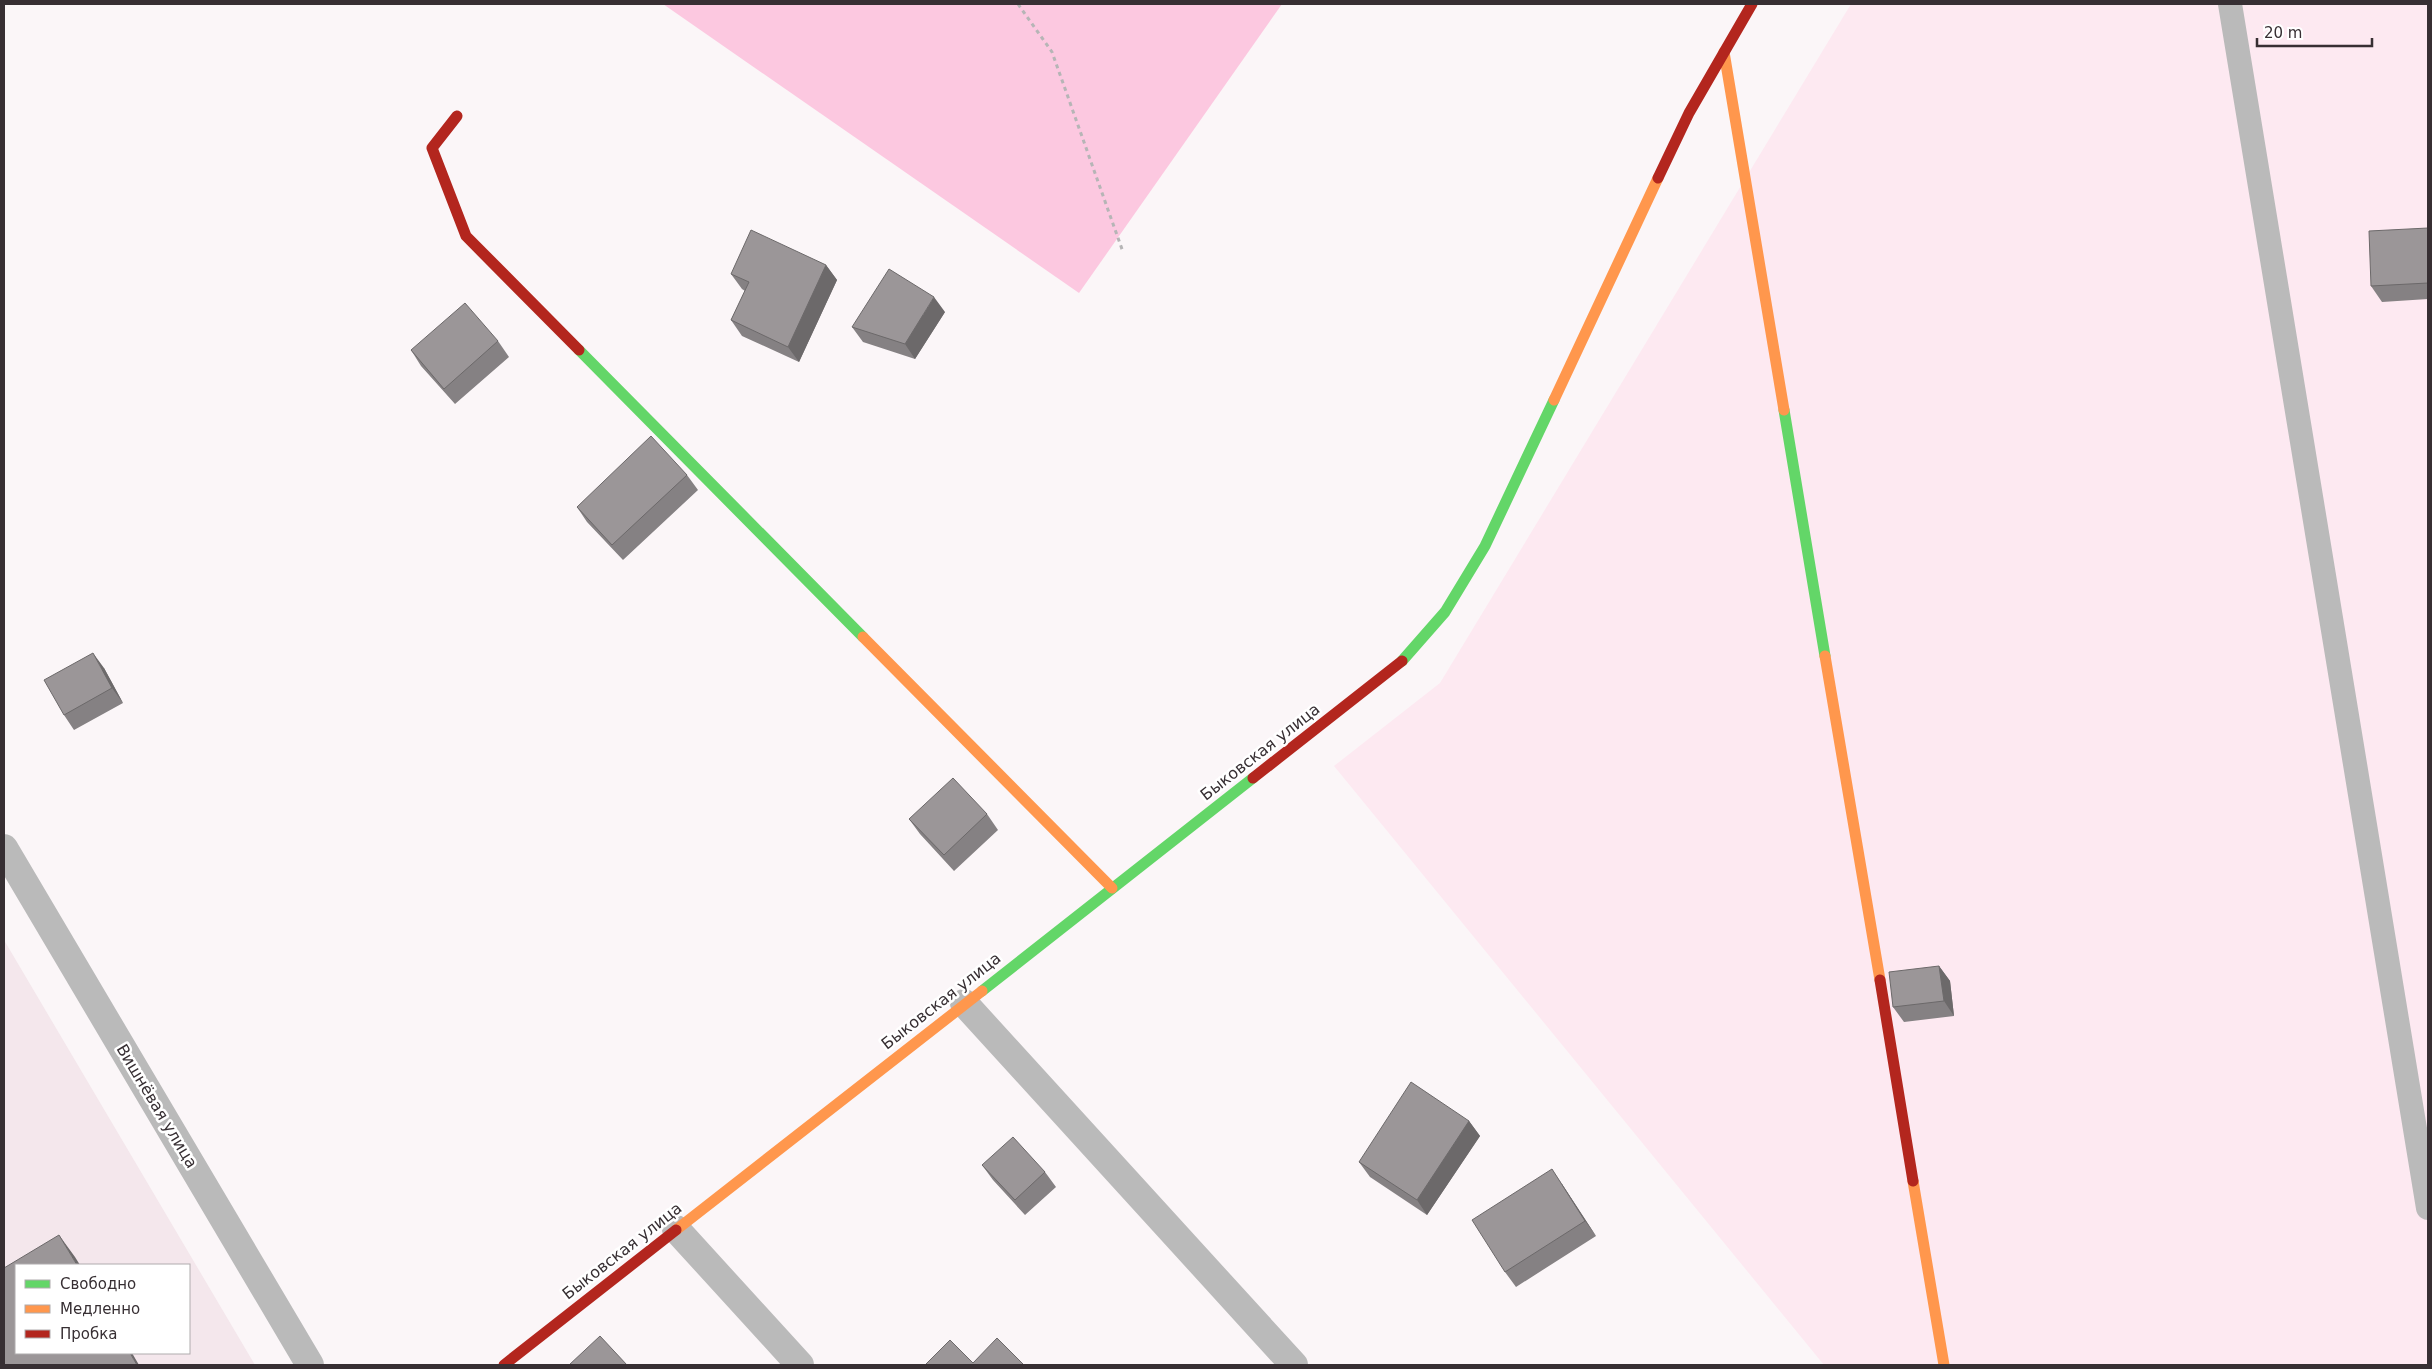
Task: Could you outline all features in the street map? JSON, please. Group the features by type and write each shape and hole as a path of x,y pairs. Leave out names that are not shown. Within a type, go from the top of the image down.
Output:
{"street":[{"name":"Быковская улица","path":"504,1365 1399,664 1445,612 1485,546 1689,113 1752,4"},
{"path":"1724,52 1944,1365"},
{"path":"457,116 432,148 466,236 1112,888"},
{"name":"Вишнёвая улица","path":"4,848 310,1365"},
{"path":"964,1003 1294,1365"},
{"path":"676,1229 800,1365"}],"lane":[{"path":"2230,4 2428,1208"}],"path":[{"path":"1018,4 1052,52 1122,252"}],"shaded area":[{"path":"663,4 1282,4 1079,293"},
{"path":"1851,4 2428,4 2428,1365 1824,1365 1334,766 1440,683"},
{"path":"4,940 255,1365 4,1365"}],"building":[{"path":"2428,228 2428,283 2371,286 2369,231"},
{"path":"751,230 826,265 788,347 731,320 749,282 731,274"},
{"path":"889,269 934,297 905,344 852,327"},
{"path":"465,303 498,341 444,389 411,350"},
{"path":"651,436 687,475 612,545 577,507"},
{"path":"93,653 112,688 64,715 44,680"},
{"path":"953,778 987,814 944,855 909,819"},
{"path":"1939,966 1944,1001 1893,1007 1889,972"},
{"path":"1411,1082 1469,1121 1417,1200 1359,1162"},
{"path":"1013,1137 1045,1172 1015,1200 982,1165"},
{"path":"1552,1169 1585,1221 1505,1272 1472,1220"},
{"path":"59,1235 76,1264 15,1264 15,1354 131,1354 137,1365 4,1365 4,1268"},
{"path":"600,1336 627,1365 569,1365"},
{"path":"997,1338 1024,1365 925,1365 950,1340 973,1363"}],"traffic: fast":[{"path":"579,350 863,637"},
{"path":"1402,661 1445,612 1485,546 1554,400"},
{"path":"1784,410 1825,656"},
{"path":"982,991 1253,778"}],"traffic: slow":[{"path":"1724,52 1784,410"},
{"path":"1554,400 1658,178"},
{"path":"863,637 1112,888"},
{"path":"1825,656 1880,980"},
{"path":"676,1230 982,991"},
{"path":"1913,1181 1944,1365"}],"traffic: jam":[{"path":"1658,178 1689,113 1752,4"},
{"path":"457,116 432,148 466,236 579,350"},
{"path":"1253,778 1402,661"},
{"path":"1880,980 1913,1181"},
{"path":"504,1365 676,1230"}]}
